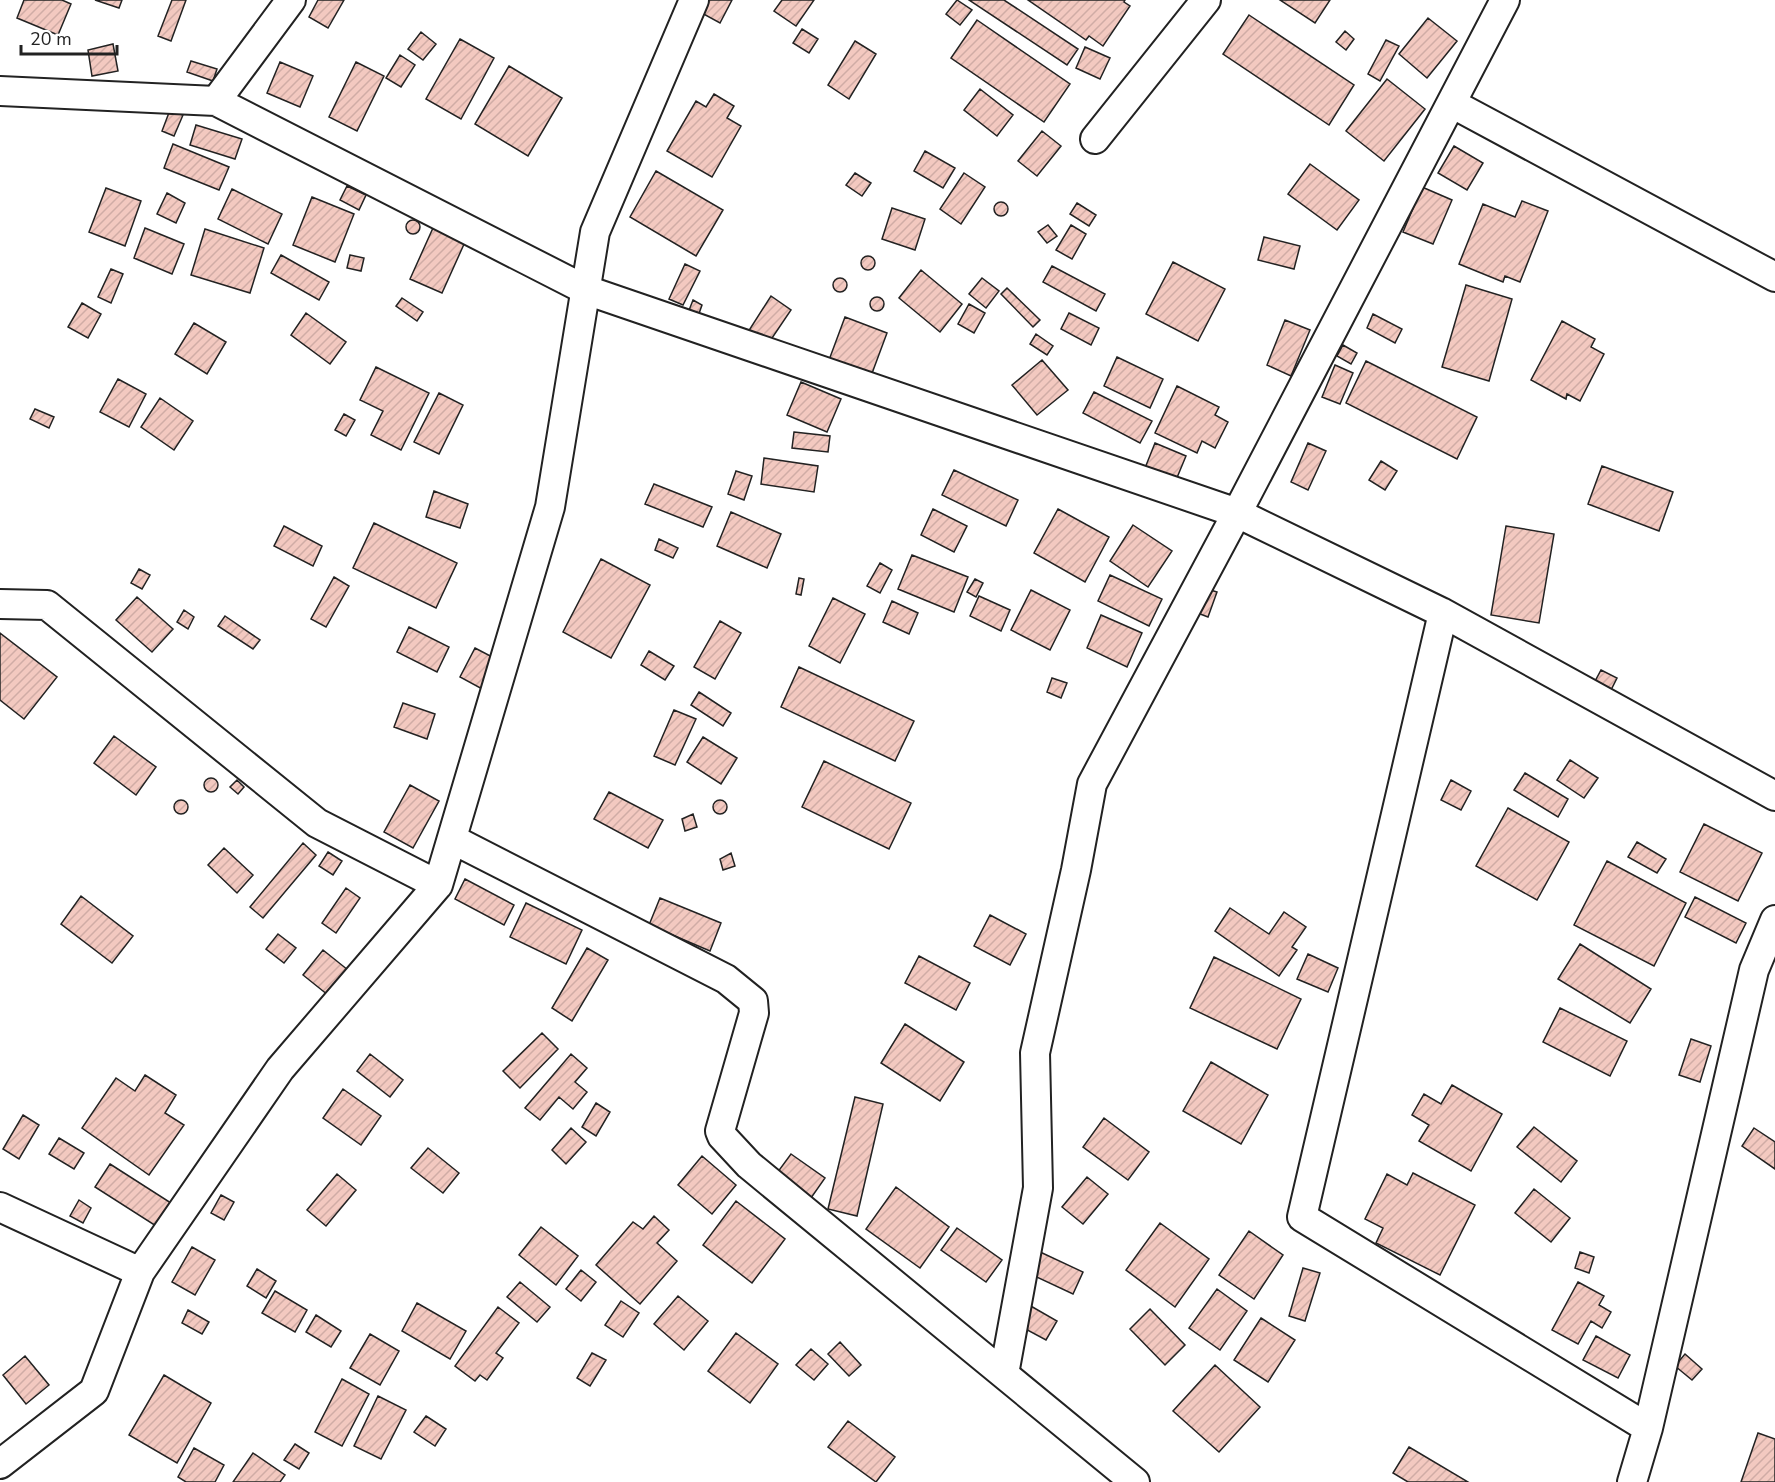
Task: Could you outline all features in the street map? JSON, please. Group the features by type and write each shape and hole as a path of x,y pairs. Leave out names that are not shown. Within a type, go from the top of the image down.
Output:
{"street":[{"path":"216,101 291,0"},
{"path":"0,1464 94,1391 140,1272 280,1069 438,885 550,507 596,231 694,0"},
{"path":"1095,140 1206,0"},
{"path":"1004,1374 1038,1188 1035,1053 1076,870 1092,784 1453,104 1505,0"},
{"path":"0,91 216,101 586,290 1237,513 1443,613 1775,796"},
{"path":"1453,104 1775,277"},
{"path":"0,604 47,605 317,823 438,885"},
{"path":"1443,613 1302,1217 1648,1428"},
{"path":"452,839 726,979 753,1001 754,1013 720,1131 722,1136 749,1165 1135,1482"},
{"path":"1632,1482 1648,1428 1754,970 1775,920"},
{"path":"0,1207 140,1272"}],"building":[{"path":"24,0 62,0 71,4 58,35 17,18"},
{"path":"95,0 122,0 119,8"},
{"path":"172,0 186,0 171,41 158,36"},
{"path":"318,0 344,0 328,28 309,17"},
{"path":"704,0 732,0 720,23 698,11"},
{"path":"782,0 814,0 796,26 774,11"},
{"path":"957,0 972,10 960,25 946,14"},
{"path":"969,0 1004,0 1078,49 1067,65"},
{"path":"1028,0 1125,0 1124,2 1130,6 1103,46 1089,36 1086,40"},
{"path":"1280,0 1330,0 1315,23"},
{"path":"1249,15 1354,85 1329,125 1223,54"},
{"path":"1428,18 1457,41 1427,78 1399,54"},
{"path":"977,20 1070,84 1044,122 951,58"},
{"path":"802,29 818,39 809,53 793,43"},
{"path":"1345,31 1354,39 1346,50 1336,42"},
{"path":"421,32 436,44 423,60 408,49"},
{"path":"460,39 494,58 461,119 426,99"},
{"path":"1386,40 1399,46 1380,81 1368,74"},
{"path":"855,41 876,54 849,99 828,85"},
{"path":"113,44 118,71 92,76 88,50"},
{"path":"1085,47 1110,58 1100,79 1076,68"},
{"path":"400,55 415,65 401,87 386,78"},
{"path":"191,61 217,69 213,81 187,72"},
{"path":"280,62 313,76 300,107 267,93"},
{"path":"356,62 384,76 357,131 329,117"},
{"path":"509,66 562,98 528,156 475,124"},
{"path":"1387,79 1425,109 1384,161 1346,131"},
{"path":"980,89 1013,115 997,136 964,110"},
{"path":"714,94 734,106 727,118 741,126 712,177 667,151 696,101 706,107"},
{"path":"170,110 183,115 174,136 162,131"},
{"path":"196,125 242,139 235,159 190,145"},
{"path":"1042,131 1061,146 1037,176 1018,161"},
{"path":"173,144 229,167 219,190 164,168"},
{"path":"1454,146 1483,163 1467,190 1438,173"},
{"path":"925,151 955,168 943,188 914,171"},
{"path":"1310,164 1359,200 1337,230 1288,194"},
{"path":"656,171 723,210 696,256 630,217"},
{"path":"855,173 871,183 862,196 846,185"},
{"path":"964,173 985,187 961,224 940,209"},
{"path":"347,186 366,195 359,210 340,200"},
{"path":"1422,187 1452,200 1433,244 1403,232"},
{"path":"106,188 141,201 125,246 89,232"},
{"path":"232,189 282,214 268,244 218,219"},
{"path":"167,193 185,203 176,223 157,214"},
{"path":"312,197 354,214 335,262 293,245"},
{"path":"1522,201 1548,211 1520,282 1505,276 1503,282 1459,264 1483,204 1515,217"},
{"path":"998,202 1004,202 1008,209 1004,216 998,216 994,212 994,206"},
{"path":"1077,203 1096,215 1089,226 1070,214"},
{"path":"892,208 925,219 915,250 882,239"},
{"path":"413,220 418,222 420,227 418,232 413,234 408,232 406,227 408,222"},
{"path":"1048,225 1057,236 1047,243 1038,232"},
{"path":"1071,225 1086,234 1072,259 1056,250"},
{"path":"145,228 184,244 172,274 134,258"},
{"path":"433,228 465,242 442,293 410,279"},
{"path":"205,229 264,248 250,293 191,275"},
{"path":"1264,237 1300,246 1294,269 1258,260"},
{"path":"281,255 329,282 319,300 271,273"},
{"path":"350,255 364,258 361,271 347,268"},
{"path":"865,256 871,256 875,263 871,270 865,270 861,266 861,260"},
{"path":"1173,262 1225,289 1198,341 1146,314"},
{"path":"685,264 700,271 683,305 669,299"},
{"path":"1052,266 1105,294 1096,311 1043,282"},
{"path":"111,269 123,274 111,303 98,297"},
{"path":"921,270 962,304 940,332 899,298"},
{"path":"837,278 843,278 847,285 843,292 837,292 833,288 833,282"},
{"path":"982,278 999,291 986,308 969,294"},
{"path":"1466,285 1512,299 1489,381 1442,367"},
{"path":"1007,288 1040,320 1033,327 1001,294"},
{"path":"771,296 791,310 768,344 748,332"},
{"path":"874,297 880,297 884,304 880,311 874,311 870,307 870,301"},
{"path":"402,298 423,312 417,321 396,306"},
{"path":"693,300 702,305 696,322 686,318"},
{"path":"82,303 101,314 88,338 68,327"},
{"path":"969,304 985,313 974,333 958,324"},
{"path":"306,313 346,342 330,364 291,335"},
{"path":"1069,313 1099,328 1091,345 1061,329"},
{"path":"1373,314 1402,329 1395,343 1367,328"},
{"path":"845,317 887,333 871,376 829,360"},
{"path":"1285,320 1310,330 1291,376 1267,365"},
{"path":"1562,321 1595,339 1591,347 1604,354 1580,401 1567,394 1566,399 1531,380"},
{"path":"194,323 226,342 207,374 175,354"},
{"path":"1036,334 1053,346 1047,355 1030,344"},
{"path":"1343,345 1357,353 1351,364 1337,356"},
{"path":"1117,357 1163,379 1150,408 1104,386"},
{"path":"1042,360 1068,390 1037,415 1012,385"},
{"path":"1366,361 1477,417 1457,459 1346,403"},
{"path":"1335,365 1353,373 1340,404 1322,397"},
{"path":"376,367 429,393 401,450 371,435 383,411 360,400"},
{"path":"118,379 146,394 129,427 100,412"},
{"path":"801,382 841,399 827,432 787,415"},
{"path":"1177,386 1219,407 1215,415 1228,422 1215,448 1202,441 1197,453 1155,433"},
{"path":"1094,392 1152,421 1140,443 1083,413"},
{"path":"439,393 463,405 439,454 414,442"},
{"path":"160,398 193,421 174,450 141,427"},
{"path":"35,409 54,417 49,428 30,419"},
{"path":"344,414 355,420 346,436 335,430"},
{"path":"794,432 830,436 828,452 792,448"},
{"path":"1155,443 1186,456 1176,480 1145,468"},
{"path":"1308,443 1326,451 1308,490 1291,482"},
{"path":"764,458 818,466 814,492 761,484"},
{"path":"1381,461 1397,471 1385,490 1369,480"},
{"path":"1602,466 1673,492 1659,531 1588,504"},
{"path":"954,470 1018,500 1006,526 942,495"},
{"path":"736,471 752,476 744,500 728,494"},
{"path":"654,484 712,507 703,527 645,504"},
{"path":"434,491 468,504 460,528 426,517"},
{"path":"933,509 967,526 954,552 921,535"},
{"path":"1058,509 1109,537 1085,582 1034,553"},
{"path":"731,512 781,534 767,568 717,546"},
{"path":"374,523 457,563 436,608 353,568"},
{"path":"1133,525 1172,551 1148,587 1110,561"},
{"path":"284,526 322,546 313,566 274,546"},
{"path":"1506,526 1554,534 1539,623 1491,615"},
{"path":"659,539 678,548 673,558 655,550"},
{"path":"912,555 968,577 954,612 898,589"},
{"path":"601,559 650,585 611,658 563,632"},
{"path":"880,563 892,570 880,593 867,586"},
{"path":"139,569 150,575 142,589 131,583"},
{"path":"1110,575 1162,599 1149,626 1098,601"},
{"path":"334,577 349,586 326,627 311,619"},
{"path":"799,578 804,579 801,595 796,594"},
{"path":"975,579 983,583 976,597 967,592"},
{"path":"1204,588 1217,592 1208,617 1195,612"},
{"path":"1031,590 1070,610 1050,650 1011,630"},
{"path":"979,596 1010,610 1001,631 970,616"},
{"path":"137,597 173,629 152,652 116,620"},
{"path":"833,598 865,614 840,663 809,646"},
{"path":"892,601 918,613 909,634 883,622"},
{"path":"184,610 194,617 188,629 177,622"},
{"path":"1101,615 1142,633 1127,667 1087,648"},
{"path":"225,616 260,640 253,649 218,626"},
{"path":"720,621 741,633 715,679 694,667"},
{"path":"409,627 449,647 437,672 397,652"},
{"path":"0,633 57,677 24,719 0,700"},
{"path":"475,648 500,661 484,690 460,677"},
{"path":"649,651 674,666 665,680 641,665"},
{"path":"799,667 914,721 895,761 781,707"},
{"path":"1601,670 1617,678 1609,694 1593,685"},
{"path":"1052,678 1067,683 1061,698 1047,692"},
{"path":"699,692 731,713 723,726 691,705"},
{"path":"403,703 435,714 427,739 394,727"},
{"path":"674,710 696,719 675,765 654,756"},
{"path":"114,736 156,767 136,795 94,763"},
{"path":"703,737 737,758 721,784 687,762"},
{"path":"1570,760 1598,778 1584,798 1557,780"},
{"path":"824,761 911,803 889,849 802,807"},
{"path":"1525,773 1568,799 1558,817 1514,790"},
{"path":"211,778 216,780 218,785 216,790 211,792 206,790 204,785 206,780"},
{"path":"237,780 244,787 238,794 230,787"},
{"path":"1451,780 1471,791 1461,810 1441,800"},
{"path":"410,785 439,801 413,848 384,832"},
{"path":"609,792 663,820 648,848 594,819"},
{"path":"181,800 186,802 188,807 186,812 181,814 176,812 174,807 176,802"},
{"path":"717,800 723,800 727,807 723,814 717,814 713,810 713,804"},
{"path":"1508,808 1569,842 1537,900 1476,866"},
{"path":"693,814 697,827 685,831 682,819"},
{"path":"1704,824 1762,853 1738,901 1680,872"},
{"path":"1637,842 1666,859 1657,873 1628,857"},
{"path":"303,843 316,855 263,918 250,907"},
{"path":"224,848 253,875 237,893 208,865"},
{"path":"328,852 342,861 333,875 319,866"},
{"path":"731,853 735,866 723,870 720,859"},
{"path":"1607,861 1686,903 1654,966 1574,925"},
{"path":"465,879 514,905 504,925 455,899"},
{"path":"346,888 360,898 336,933 322,923"},
{"path":"81,896 133,936 112,963 61,924"},
{"path":"1695,897 1746,923 1736,943 1685,917"},
{"path":"660,898 721,923 710,951 649,925"},
{"path":"526,903 582,930 566,964 510,937"},
{"path":"1230,908 1269,934 1284,912 1306,927 1292,947 1297,950 1279,976 1215,931"},
{"path":"990,915 1026,934 1010,965 974,946"},
{"path":"278,934 296,948 284,963 266,949"},
{"path":"1580,944 1651,989 1630,1023 1558,979"},
{"path":"587,948 608,960 572,1021 552,1008"},
{"path":"323,950 348,970 328,995 303,975"},
{"path":"1308,954 1338,968 1328,992 1297,979"},
{"path":"919,956 970,983 956,1010 905,983"},
{"path":"1214,957 1301,999 1277,1049 1190,1008"},
{"path":"1560,1008 1627,1041 1610,1076 1543,1042"},
{"path":"905,1024 964,1062 940,1101 881,1063"},
{"path":"542,1033 558,1049 520,1088 503,1071"},
{"path":"1691,1039 1711,1046 1700,1082 1679,1075"},
{"path":"370,1054 403,1080 390,1097 357,1071"},
{"path":"571,1054 587,1068 575,1082 587,1092 573,1109 559,1097 540,1120 525,1108"},
{"path":"1211,1062 1268,1095 1241,1144 1183,1111"},
{"path":"145,1075 176,1095 165,1113 184,1125 149,1175 82,1128 116,1078 135,1091"},
{"path":"1452,1085 1502,1114 1471,1171 1419,1141 1429,1125 1412,1115 1424,1094 1441,1104"},
{"path":"343,1089 381,1116 361,1145 323,1118"},
{"path":"855,1097 883,1104 857,1216 828,1209"},
{"path":"596,1103 610,1112 596,1136 582,1127"},
{"path":"23,1115 39,1125 19,1159 3,1149"},
{"path":"1104,1118 1149,1152 1128,1180 1083,1147"},
{"path":"1534,1127 1577,1161 1561,1182 1517,1147"},
{"path":"571,1128 586,1142 566,1164 552,1150"},
{"path":"1754,1128 1775,1142 1775,1169 1742,1146"},
{"path":"59,1138 84,1153 74,1169 49,1154"},
{"path":"428,1148 459,1173 443,1193 411,1168"},
{"path":"791,1154 825,1178 811,1198 777,1173"},
{"path":"702,1156 736,1185 712,1214 678,1185"},
{"path":"110,1164 171,1203 156,1226 95,1187"},
{"path":"1413,1173 1475,1205 1440,1275 1376,1243 1383,1228 1365,1219 1387,1174 1407,1185"},
{"path":"337,1174 356,1190 326,1226 307,1210"},
{"path":"1087,1177 1108,1194 1083,1224 1062,1207"},
{"path":"896,1187 949,1227 920,1268 866,1229"},
{"path":"1534,1189 1570,1218 1551,1242 1515,1213"},
{"path":"221,1195 234,1202 224,1220 211,1213"},
{"path":"79,1200 91,1208 83,1223 70,1216"},
{"path":"736,1201 785,1239 752,1283 703,1245"},
{"path":"654,1216 669,1230 657,1243 677,1261 640,1304 596,1265 633,1222 643,1229"},
{"path":"1160,1223 1209,1259 1175,1307 1126,1270"},
{"path":"541,1227 578,1256 556,1285 519,1255"},
{"path":"957,1228 1002,1260 986,1282 941,1250"},
{"path":"1249,1231 1283,1255 1254,1299 1219,1275"},
{"path":"192,1247 215,1260 195,1295 172,1282"},
{"path":"1038,1251 1083,1272 1073,1294 1028,1273"},
{"path":"1580,1252 1594,1257 1589,1273 1575,1268"},
{"path":"1303,1268 1320,1273 1305,1321 1289,1316"},
{"path":"257,1269 276,1281 266,1298 247,1286"},
{"path":"581,1270 596,1282 581,1301 566,1289"},
{"path":"520,1282 550,1307 537,1322 507,1297"},
{"path":"1578,1282 1604,1296 1599,1305 1611,1312 1602,1328 1591,1321 1578,1344 1552,1330"},
{"path":"1217,1289 1247,1311 1220,1350 1189,1328"},
{"path":"275,1291 307,1310 295,1332 262,1313"},
{"path":"678,1296 708,1321 684,1350 654,1324"},
{"path":"621,1301 639,1313 623,1337 605,1325"},
{"path":"417,1303 466,1331 450,1359 402,1331"},
{"path":"1029,1305 1057,1321 1046,1340 1018,1325"},
{"path":"498,1307 519,1323 496,1353 503,1358 487,1380 480,1375 475,1381 455,1366"},
{"path":"1150,1309 1185,1345 1165,1365 1130,1329"},
{"path":"188,1310 209,1322 202,1334 182,1323"},
{"path":"316,1315 341,1331 331,1347 306,1332"},
{"path":"1261,1318 1295,1340 1268,1382 1234,1360"},
{"path":"736,1333 778,1364 750,1403 708,1371"},
{"path":"370,1334 399,1351 380,1385 350,1368"},
{"path":"1596,1336 1630,1355 1618,1378 1583,1360"},
{"path":"840,1342 861,1365 849,1376 828,1354"},
{"path":"811,1349 828,1364 814,1380 796,1365"},
{"path":"592,1353 606,1360 590,1386 577,1378"},
{"path":"1685,1354 1702,1369 1692,1380 1675,1366"},
{"path":"25,1356 49,1385 26,1404 3,1375"},
{"path":"1215,1365 1260,1407 1219,1452 1173,1411"},
{"path":"164,1375 211,1403 177,1463 129,1435"},
{"path":"342,1379 369,1394 342,1446 315,1432"},
{"path":"378,1396 406,1410 381,1459 354,1446"},
{"path":"426,1416 446,1429 435,1446 414,1432"},
{"path":"848,1421 895,1457 876,1482 828,1447"},
{"path":"1758,1433 1775,1439 1775,1482 1741,1482"},
{"path":"295,1444 309,1453 299,1469 284,1460"},
{"path":"1409,1447 1468,1482 1408,1482 1393,1473"},
{"path":"194,1448 224,1465 215,1482 186,1482 178,1477"},
{"path":"253,1453 285,1475 280,1482 233,1482"}]}
